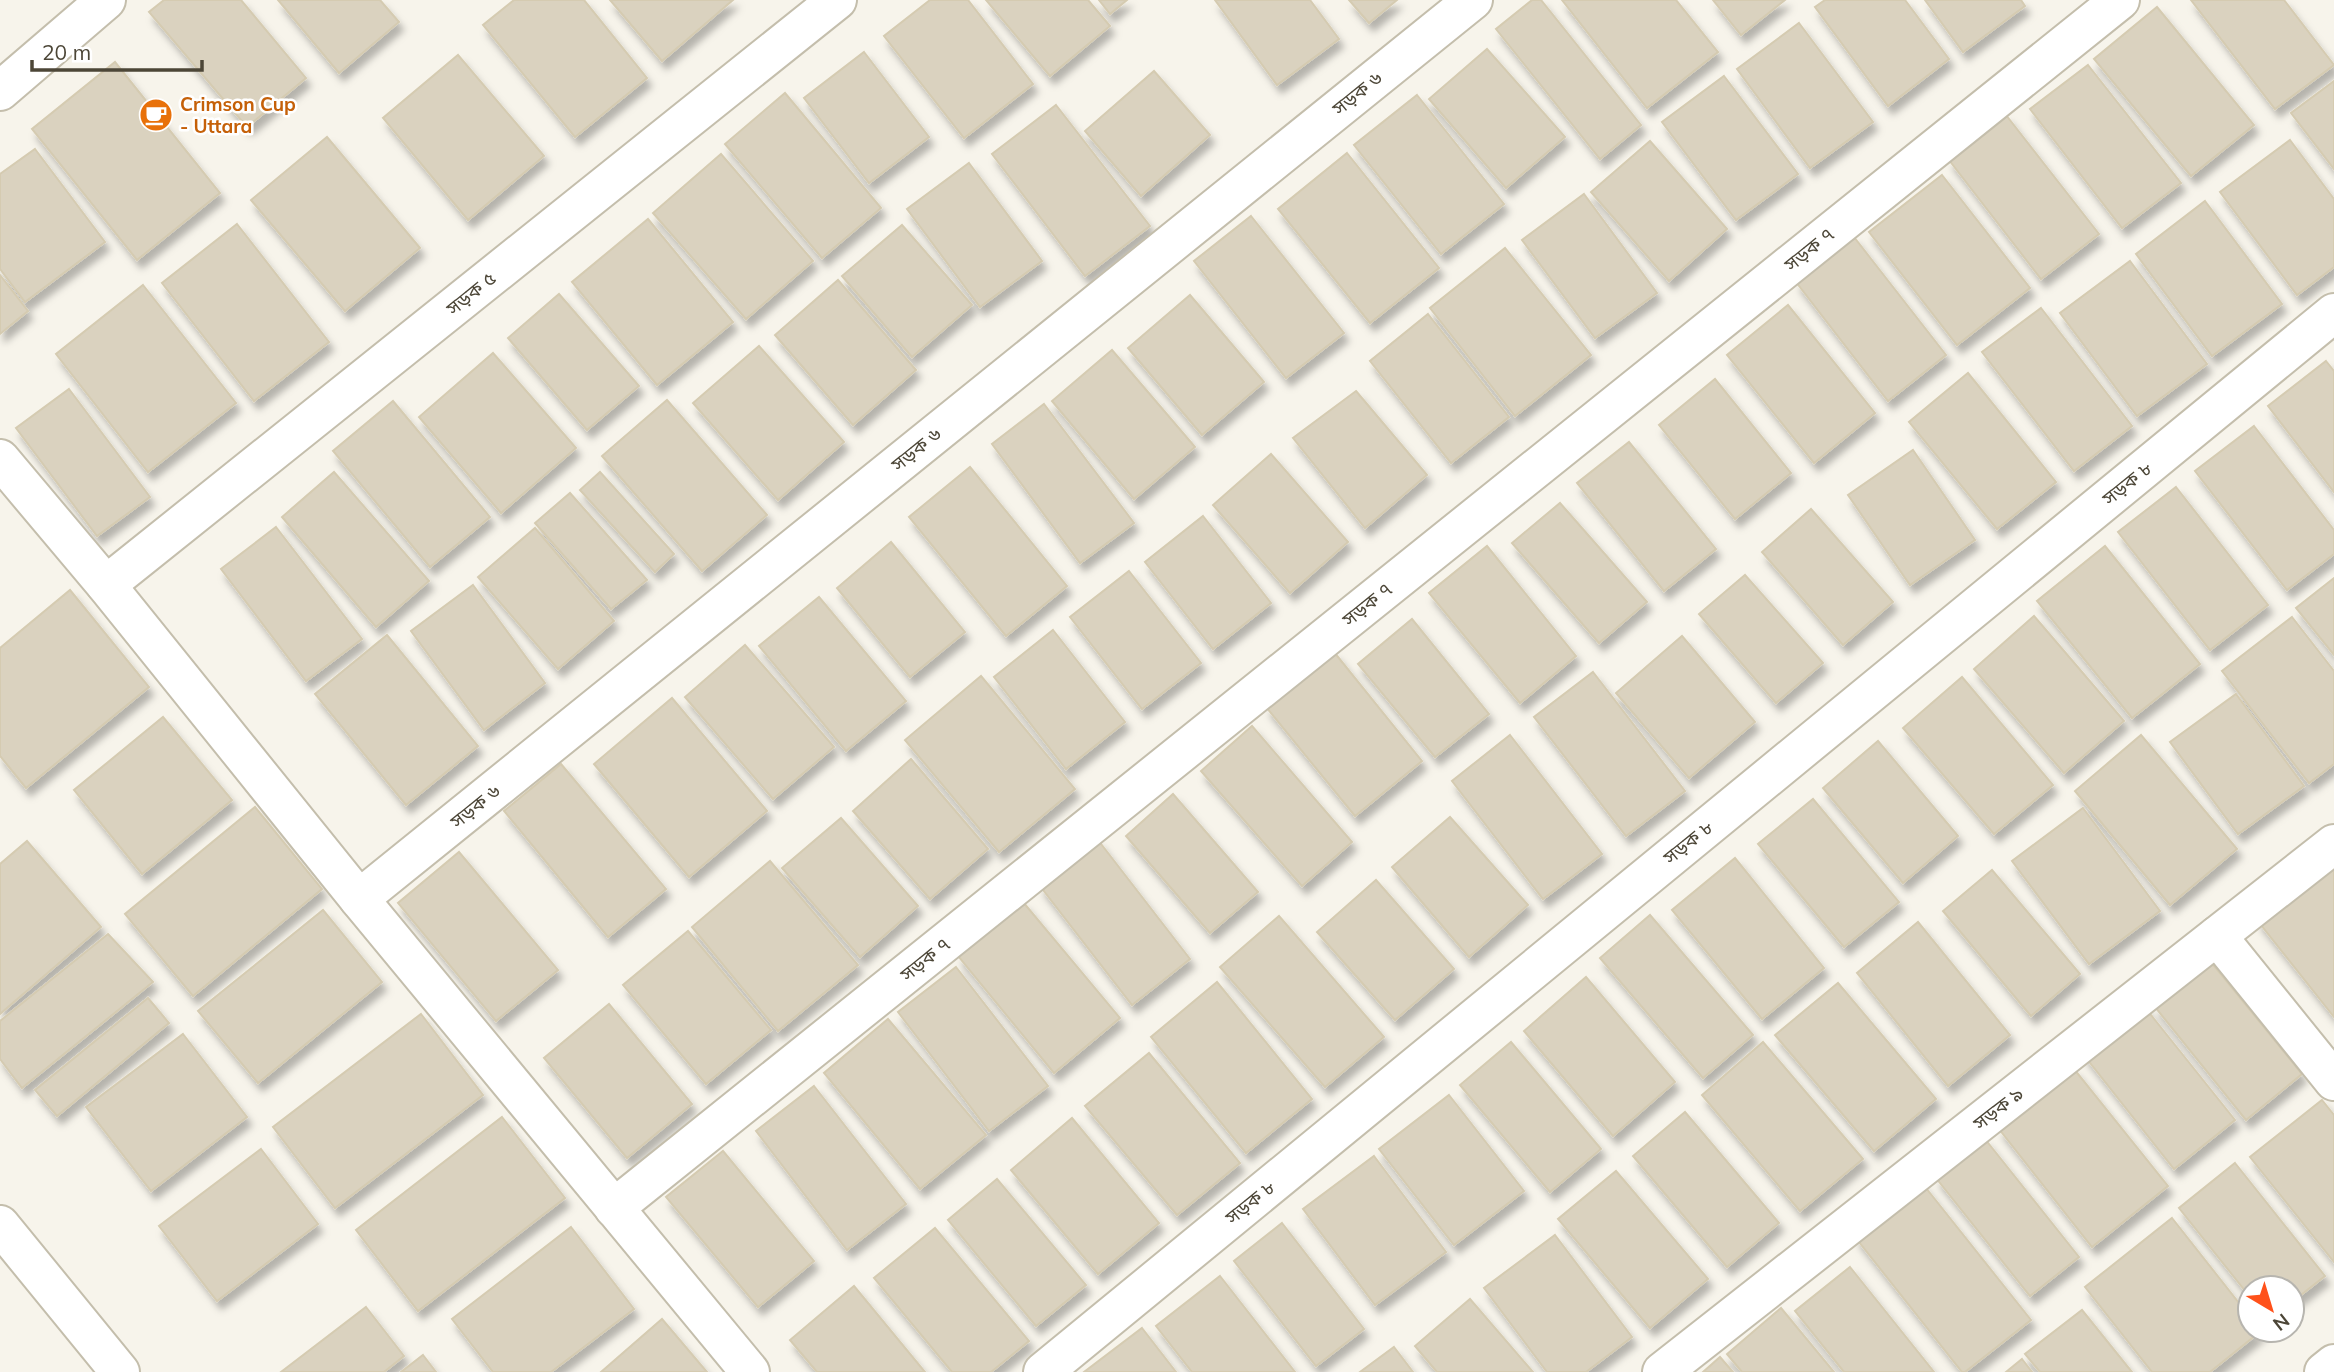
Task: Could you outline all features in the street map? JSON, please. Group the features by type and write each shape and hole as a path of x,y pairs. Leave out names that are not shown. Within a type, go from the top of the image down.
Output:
{"street":[{"path":"0,91 106,0"},
{"name":"সড়ক ৫","path":"106,585 837,0"},
{"name":"সড়ক ৬","path":"359,899 1473,0"},
{"name":"সড়ক ৭","path":"614,1208 2119,0"},
{"name":"সড়ক ৮","path":"1043,1372 2334,313"},
{"path":"0,459 750,1372"},
{"name":"সড়ক ৯","path":"1662,1372 2334,844"},
{"path":"2217,936 2334,1081"},
{"path":"0,1225 120,1372"},
{"path":"2324,1372 2334,1364"}],"building":[{"path":"164,0 241,0 306,78 247,127 149,12"},
{"path":"278,0 380,0 399,22 339,73"},
{"path":"514,0 584,0 647,78 575,137 483,25"},
{"path":"610,0 733,0 662,61"},
{"path":"930,0 968,0 1033,84 964,138 884,36"},
{"path":"986,0 1088,0 1110,26 1050,76"},
{"path":"1099,0 1127,0 1110,14"},
{"path":"1215,0 1310,0 1339,39 1277,85"},
{"path":"1349,0 1397,0 1369,23"},
{"path":"1532,0 1541,0 1641,125 1600,159 1496,29"},
{"path":"1562,0 1676,0 1718,52 1647,108"},
{"path":"1713,0 1785,0 1741,35"},
{"path":"1825,0 1905,0 1949,59 1888,106 1815,7"},
{"path":"1925,0 2021,0 2025,6 1963,52"},
{"path":"2191,0 2284,0 2334,65 2275,109"},
{"path":"2157,7 2254,125 2191,176 2094,59"},
{"path":"1799,23 1873,122 1810,168 1737,69"},
{"path":"1487,49 1565,137 1506,188 1429,99"},
{"path":"864,52 929,137 869,183 804,98"},
{"path":"458,55 544,156 468,220 383,118"},
{"path":"115,62 220,193 137,260 32,129"},
{"path":"2088,65 2181,183 2122,228 2030,109"},
{"path":"1154,71 1210,135 1141,196 1085,131"},
{"path":"1724,76 1798,174 1736,220 1662,122"},
{"path":"2334,81 2334,169 2291,113"},
{"path":"785,93 881,208 822,258 725,144"},
{"path":"1417,95 1504,204 1441,254 1354,145"},
{"path":"1056,105 1150,226 1085,276 992,154"},
{"path":"2006,115 2099,234 2041,279 1949,160"},
{"path":"327,137 420,248 345,311 251,200"},
{"path":"2290,140 2334,199 2334,267 2297,295 2220,192"},
{"path":"1650,141 1727,229 1669,281 1591,192"},
{"path":"35,149 105,242 25,302 0,269 0,174"},
{"path":"1347,153 1439,268 1370,323 1278,209"},
{"path":"721,154 813,261 746,319 653,213"},
{"path":"969,163 1042,261 980,307 907,209"},
{"path":"1942,175 2030,288 1957,345 1869,232"},
{"path":"1584,194 1657,293 1595,338 1522,240"},
{"path":"2205,201 2282,304 2212,356 2136,254"},
{"path":"1251,216 1344,333 1286,378 1194,261"},
{"path":"648,219 733,322 657,385 572,282"},
{"path":"237,224 329,342 254,401 162,283"},
{"path":"902,225 972,305 912,357 842,276"},
{"path":"1854,237 1946,355 1888,401 1796,282"},
{"path":"1505,248 1591,355 1515,416 1430,308"},
{"path":"2130,261 2207,364 2137,416 2060,313"},
{"path":"0,275 28,311 0,334"},
{"path":"838,280 916,370 853,425 775,335"},
{"path":"143,285 236,403 148,472 56,354"},
{"path":"559,294 639,386 587,430 508,338"},
{"path":"1190,295 1264,382 1202,435 1128,348"},
{"path":"1788,305 1875,413 1814,463 1727,355"},
{"path":"2041,308 2132,426 2074,471 1982,352"},
{"path":"1428,314 1509,417 1451,463 1370,361"},
{"path":"759,346 844,442 778,500 693,403"},
{"path":"1112,350 1195,447 1134,499 1052,401"},
{"path":"493,353 576,448 501,513 419,417"},
{"path":"2326,361 2334,371 2334,492 2268,406"},
{"path":"1968,373 2056,482 1997,529 1909,422"},
{"path":"1715,379 1791,473 1735,519 1659,425"},
{"path":"69,389 150,497 97,536 16,428"},
{"path":"1356,391 1427,475 1365,528 1293,438"},
{"path":"667,400 767,515 702,571 602,456"},
{"path":"393,401 490,517 430,567 333,451"},
{"path":"1044,404 1134,523 1080,563 992,444"},
{"path":"2254,426 2334,530 2334,554 2287,590 2195,471"},
{"path":"1629,442 1716,549 1664,591 1577,483"},
{"path":"1913,450 1975,540 1910,585 1848,495"},
{"path":"1271,454 1348,542 1290,593 1213,505"},
{"path":"970,467 1067,586 1006,636 909,517"},
{"path":"334,472 429,581 376,627 282,517"},
{"path":"600,472 674,554 655,572 580,490"},
{"path":"2176,487 2268,605 2210,650 2118,532"},
{"path":"570,493 647,580 611,609 535,523"},
{"path":"1560,503 1647,602 1599,643 1512,543"},
{"path":"1811,509 1893,602 1843,645 1762,552"},
{"path":"1203,516 1271,603 1213,649 1145,562"},
{"path":"276,527 362,639 306,681 221,569"},
{"path":"535,528 614,621 558,669 478,577"},
{"path":"891,542 965,632 910,677 837,588"},
{"path":"1487,546 1576,656 1520,703 1429,593"},
{"path":"2105,546 2200,664 2132,718 2037,601"},
{"path":"1129,571 1201,663 1142,709 1070,617"},
{"path":"1745,575 1823,663 1776,703 1699,614"},
{"path":"2334,578 2334,655 2296,608"},
{"path":"473,585 545,683 484,730 411,631"},
{"path":"70,590 149,687 26,788 0,756 0,648"},
{"path":"819,597 906,701 846,751 759,646"},
{"path":"2034,616 2124,721 2064,773 1974,669"},
{"path":"2292,617 2334,671 2334,764 2309,783 2222,671"},
{"path":"1412,619 1489,714 1435,757 1358,664"},
{"path":"1053,630 1125,722 1066,769 994,677"},
{"path":"387,635 478,746 406,805 315,694"},
{"path":"1682,636 1755,722 1689,778 1616,693"},
{"path":"745,645 834,747 773,799 685,697"},
{"path":"1334,652 1422,761 1355,816 1266,707"},
{"path":"1593,672 1685,791 1626,836 1534,717"},
{"path":"981,676 1075,789 999,852 905,740"},
{"path":"1962,677 2053,785 1994,834 1903,728"},
{"path":"2236,694 2304,786 2238,834 2170,742"},
{"path":"672,698 767,811 689,877 594,764"},
{"path":"163,717 232,800 142,874 74,790"},
{"path":"1252,726 1352,842 1302,886 1201,771"},
{"path":"1510,735 1602,854 1543,899 1452,781"},
{"path":"2141,735 2237,849 2170,905 2075,791"},
{"path":"1878,741 1958,836 1903,883 1823,788"},
{"path":"911,759 988,849 930,899 853,811"},
{"path":"561,764 666,889 608,937 504,811"},
{"path":"1173,794 1258,892 1210,933 1126,836"},
{"path":"1813,799 1899,902 1844,947 1758,844"},
{"path":"255,807 322,889 193,996 125,914"},
{"path":"2083,808 2160,911 2089,964 2012,861"},
{"path":"1450,817 1528,905 1469,957 1392,867"},
{"path":"841,818 918,906 860,957 782,868"},
{"path":"1098,840 1190,959 1132,1005 1040,886"},
{"path":"27,841 101,927 0,1014 0,864"},
{"path":"459,852 558,970 496,1021 398,903"},
{"path":"1735,858 1824,968 1762,1019 1672,910"},
{"path":"770,861 858,965 778,1031 692,927"},
{"path":"2334,861 2334,1017 2257,920"},
{"path":"1992,870 2080,974 2031,1016 1943,911"},
{"path":"1376,880 1454,969 1395,1020 1317,932"},
{"path":"1023,902 1120,1018 1054,1073 958,956"},
{"path":"323,910 382,982 258,1083 198,1011"},
{"path":"1650,915 1753,1035 1703,1078 1600,958"},
{"path":"1279,916 1384,1037 1325,1087 1220,967"},
{"path":"1918,922 2010,1035 1948,1086 1857,973"},
{"path":"688,931 771,1030 706,1084 623,985"},
{"path":"108,934 153,982 22,1088 0,1059 0,1021"},
{"path":"2211,962 2302,1074 2246,1120 2155,1007"},
{"path":"956,967 1048,1086 989,1131 898,1012"},
{"path":"1586,977 1675,1082 1613,1136 1524,1031"},
{"path":"1217,982 1312,1099 1246,1153 1151,1037"},
{"path":"1838,983 1936,1099 1874,1151 1775,1035"},
{"path":"148,998 169,1023 57,1116 35,1090"},
{"path":"609,1004 692,1104 627,1158 544,1058"},
{"path":"2143,1005 2235,1120 2174,1169 2083,1054"},
{"path":"421,1014 483,1095 335,1208 273,1127"},
{"path":"888,1019 986,1135 920,1189 824,1073"},
{"path":"183,1034 247,1117 151,1191 86,1107"},
{"path":"1511,1042 1601,1149 1550,1192 1460,1085"},
{"path":"1763,1042 1863,1159 1800,1211 1702,1095"},
{"path":"1149,1053 1240,1163 1177,1215 1085,1106"},
{"path":"2074,1069 2168,1186 2092,1247 1999,1129"},
{"path":"814,1086 906,1204 847,1250 756,1131"},
{"path":"1449,1095 1524,1191 1454,1245 1379,1149"},
{"path":"2322,1100 2334,1115 2334,1262 2250,1157"},
{"path":"1685,1112 1779,1223 1727,1267 1633,1156"},
{"path":"502,1117 565,1198 418,1311 356,1230"},
{"path":"1072,1118 1159,1223 1098,1274 1011,1170"},
{"path":"1985,1139 2079,1257 2030,1296 1936,1178"},
{"path":"261,1149 318,1224 217,1301 159,1226"},
{"path":"723,1151 814,1261 758,1307 666,1197"},
{"path":"1374,1156 1446,1252 1375,1305 1303,1209"},
{"path":"2235,1163 2325,1276 2306,1291 2306,1274 2236,1274 2236,1279 2179,1208"},
{"path":"1616,1171 1708,1279 1650,1328 1558,1219"},
{"path":"997,1179 1086,1285 1036,1326 948,1220"},
{"path":"1922,1183 2031,1320 1965,1372 1962,1372 1855,1237"},
{"path":"2172,1218 2236,1299 2236,1344 2245,1344 2210,1372 2152,1372 2085,1287"},
{"path":"1282,1223 1364,1329 1316,1366 1234,1261"},
{"path":"571,1227 634,1309 551,1372 493,1372 452,1319"},
{"path":"935,1228 1029,1341 991,1372 952,1372 874,1278"},
{"path":"1555,1235 1632,1337 1586,1372 1547,1372 1484,1288"},
{"path":"1850,1267 1934,1372 1844,1372 1795,1311"},
{"path":"1220,1276 1295,1372 1192,1372 1156,1326"},
{"path":"854,1286 925,1372 817,1372 790,1340"},
{"path":"1470,1299 1533,1372 1437,1372 1415,1346"},
{"path":"366,1307 404,1356 384,1372 281,1372"},
{"path":"1781,1308 1834,1372 1742,1372 1727,1354"},
{"path":"2082,1310 2132,1372 2040,1372 2025,1354"},
{"path":"662,1319 707,1372 601,1372"},
{"path":"1142,1328 1176,1372 1084,1372"},
{"path":"1394,1347 1413,1372 1360,1372"},
{"path":"423,1355 436,1372 401,1372"},
{"path":"1720,1357 1733,1372 1703,1372"},
{"path":"2022,1359 2032,1372 2006,1372"}],"place":[{"name":"Crimson Cup - Uttara","path":"156,115"}]}
